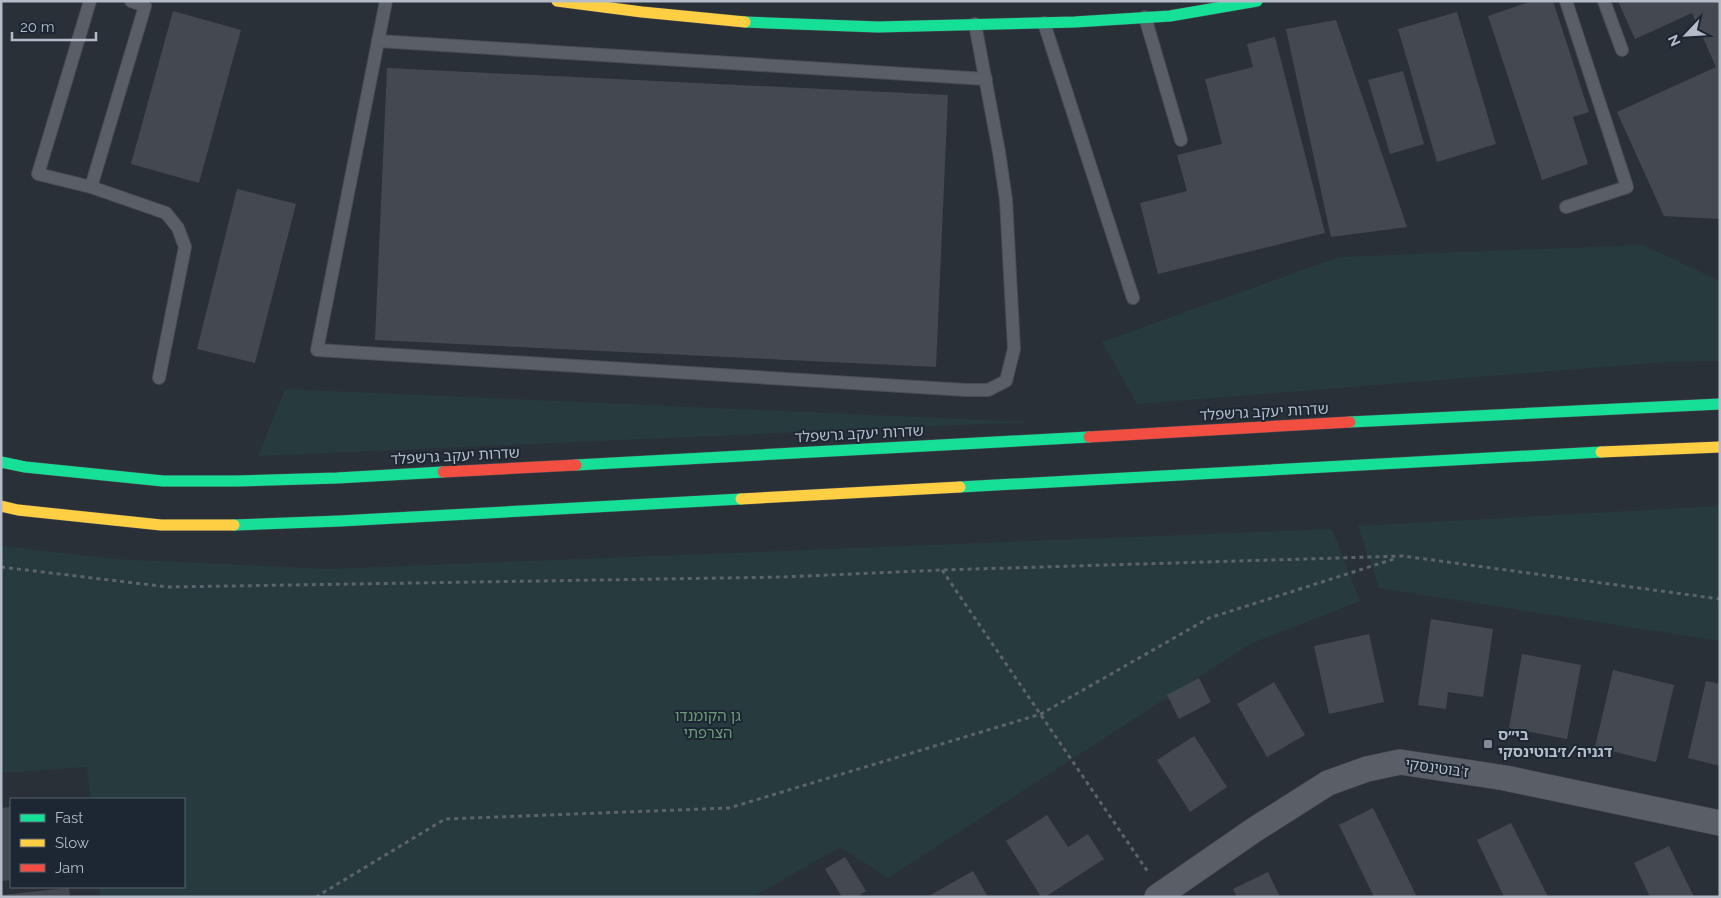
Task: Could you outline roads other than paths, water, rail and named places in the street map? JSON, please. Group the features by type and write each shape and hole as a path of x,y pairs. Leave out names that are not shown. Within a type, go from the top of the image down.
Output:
{"main road":[{"path":"557,1 642,12 747,22 878,27 1075,22 1147,11 1170,16 1256,1"},
{"name":"שדרות יעקב גרשפלד","path":"1,462 25,467 163,481 291,480 1499,414 1720,404"},
{"path":"1,506 18,510 160,525 340,521 1501,457 1720,447"}],"street":[{"name":"ז'בוטינסקי","path":"1159,895 1254,830 1328,783 1367,769 1400,762 1505,778 1720,823"}],"lane":[{"path":"90,1 38,174 91,187 166,213 178,228 185,247 159,378"},
{"path":"91,187 145,6 131,1"},
{"path":"386,1 317,350 988,390 1006,381 1014,349 1006,200 975,24"},
{"path":"1566,1 1627,187 1566,207"},
{"path":"1604,1 1622,50"},
{"path":"1147,11 1181,140"},
{"path":"1044,23 1133,298"},
{"path":"378,41 986,79"}],"place":[{"name":"בי״ס דגניה/ז׳בוטינסקי","path":"1488,744"}],"park label":[{"name":"גן הקומנדו הצרפתי","path":"708,724"}]}
